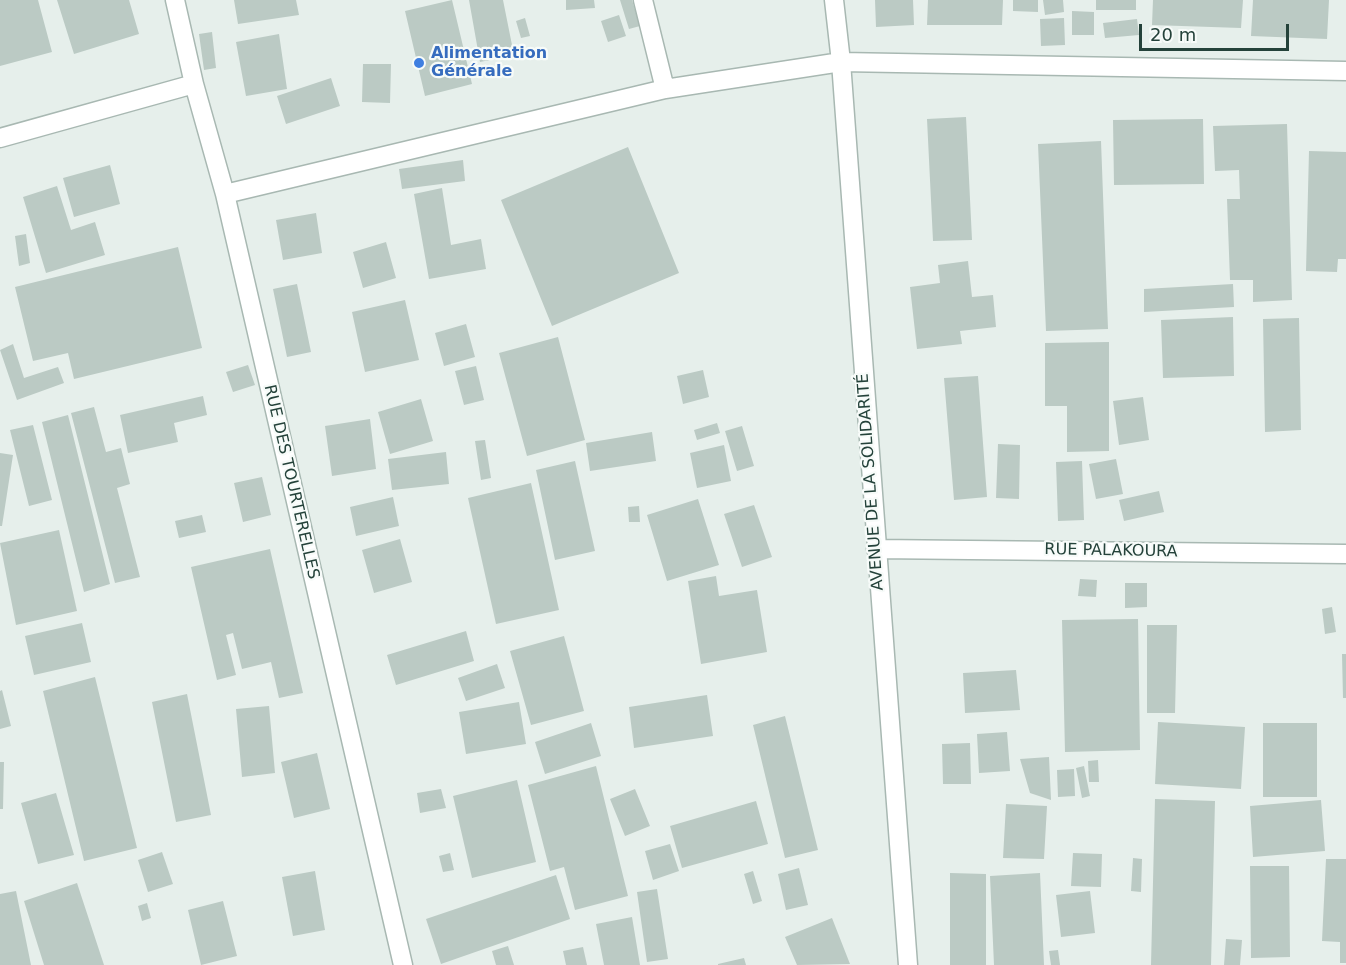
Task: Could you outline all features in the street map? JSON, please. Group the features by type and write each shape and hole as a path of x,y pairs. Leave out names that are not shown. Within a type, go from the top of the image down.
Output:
{"street":[{"name":"RUE DES TOURTERELLES","path":"175,0 194,84 225,194 403,965"},
{"path":"643,0 664,89"},
{"name":"AVENUE DE LA SOLIDARITÉ","path":"834,0 841,62 908,965"},
{"path":"225,194 664,89 841,62 1346,71"},
{"path":"0,138 194,84"},
{"name":"RUE PALAKOURA","path":"876,549 1346,554"}],"building":[{"path":"0,0 38,0 52,52 0,66"},
{"path":"57,0 129,0 139,34 74,54"},
{"path":"234,0 296,0 299,15 238,24"},
{"path":"452,0 472,84 425,96 405,11"},
{"path":"469,0 503,0 514,55 480,62"},
{"path":"566,0 594,0 595,8 566,10"},
{"path":"620,0 632,0 640,26 629,29"},
{"path":"875,0 913,0 914,25 876,27"},
{"path":"928,0 1003,0 1002,25 927,25"},
{"path":"1013,0 1038,0 1038,12 1013,11"},
{"path":"1043,0 1063,0 1064,12 1045,15"},
{"path":"1096,0 1136,0 1136,10 1096,10"},
{"path":"1153,0 1243,0 1241,28 1152,25"},
{"path":"1253,0 1329,0 1327,39 1251,36"},
{"path":"1072,11 1094,12 1094,35 1072,35"},
{"path":"619,15 626,36 608,42 601,21"},
{"path":"525,18 530,36 521,38 516,21"},
{"path":"1064,18 1065,45 1041,46 1040,19"},
{"path":"1137,19 1139,35 1105,38 1103,23"},
{"path":"212,32 216,68 204,70 199,34"},
{"path":"279,34 287,89 246,96 236,42"},
{"path":"363,64 391,64 390,103 362,102"},
{"path":"331,78 340,106 286,124 277,96"},
{"path":"966,117 972,240 933,241 927,119"},
{"path":"1203,119 1204,184 1114,185 1113,120"},
{"path":"1287,124 1292,300 1253,302 1253,280 1230,280 1227,199 1240,199 1239,170 1215,171 1213,126"},
{"path":"1101,141 1108,329 1046,331 1038,144"},
{"path":"628,147 679,273 552,326 501,200"},
{"path":"1309,151 1346,152 1346,259 1338,259 1337,272 1306,271"},
{"path":"463,160 465,181 402,189 399,169"},
{"path":"110,165 120,204 74,217 63,178"},
{"path":"57,186 71,230 95,222 105,255 46,273 23,197"},
{"path":"442,188 451,245 481,239 486,269 429,279 414,194"},
{"path":"316,213 322,253 283,260 276,220"},
{"path":"26,234 30,263 19,266 15,236"},
{"path":"386,242 396,278 363,288 353,252"},
{"path":"178,247 202,348 74,379 68,353 33,361 15,287"},
{"path":"968,261 972,297 993,295 996,327 960,331 962,344 917,349 910,287 940,283 938,265"},
{"path":"297,284 311,352 287,357 273,289"},
{"path":"1233,284 1234,307 1144,312 1144,289"},
{"path":"405,300 419,360 365,372 352,312"},
{"path":"1233,317 1234,376 1163,378 1161,320"},
{"path":"1299,318 1301,430 1265,432 1263,319"},
{"path":"466,324 475,357 444,366 435,333"},
{"path":"558,337 585,440 527,456 499,353"},
{"path":"1109,342 1109,451 1067,452 1067,406 1045,406 1045,343"},
{"path":"13,344 24,378 58,367 64,383 17,400 0,350"},
{"path":"248,365 255,385 233,392 226,372"},
{"path":"476,366 484,400 464,405 455,371"},
{"path":"703,370 709,397 683,404 677,376"},
{"path":"978,376 987,497 954,500 944,378"},
{"path":"203,396 207,415 174,423 178,442 128,453 120,415"},
{"path":"1143,397 1149,440 1119,445 1113,401"},
{"path":"421,399 433,441 390,454 378,412"},
{"path":"94,407 106,452 121,448 130,484 117,488 140,577 115,583 71,413"},
{"path":"68,415 110,584 84,592 42,422"},
{"path":"370,419 376,469 332,476 325,426"},
{"path":"717,423 720,433 697,440 694,430"},
{"path":"33,425 52,500 29,506 10,430"},
{"path":"742,426 754,466 737,471 725,431"},
{"path":"652,432 656,461 590,471 586,443"},
{"path":"485,440 491,478 481,480 475,441"},
{"path":"998,444 1020,445 1019,499 996,498"},
{"path":"724,445 731,481 697,488 690,453"},
{"path":"446,452 449,484 392,490 388,459"},
{"path":"0,453 13,455 2,526 0,526"},
{"path":"1116,459 1123,494 1096,499 1089,464"},
{"path":"575,461 595,551 555,560 536,470"},
{"path":"1082,461 1084,520 1058,521 1056,462"},
{"path":"262,477 271,515 243,522 234,483"},
{"path":"531,483 559,610 496,624 468,498"},
{"path":"1159,491 1164,512 1124,521 1119,500"},
{"path":"393,497 399,526 356,536 350,507"},
{"path":"698,499 719,565 667,581 647,515"},
{"path":"754,505 772,557 742,567 724,514"},
{"path":"639,506 640,522 629,522 628,507"},
{"path":"202,515 206,532 179,538 175,521"},
{"path":"59,530 77,611 16,625 0,543"},
{"path":"400,539 412,582 374,593 362,550"},
{"path":"270,549 303,693 279,698 271,662 242,669 233,633 226,635 236,675 217,680 191,567"},
{"path":"716,576 719,596 757,590 767,652 701,664 688,581"},
{"path":"1080,579 1097,580 1096,597 1078,596"},
{"path":"1125,583 1147,583 1147,607 1125,608"},
{"path":"1332,607 1336,632 1325,634 1322,609"},
{"path":"1138,619 1140,750 1065,752 1062,620"},
{"path":"82,623 91,662 34,675 25,636"},
{"path":"1147,625 1177,625 1175,713 1147,713"},
{"path":"466,631 474,661 396,685 387,655"},
{"path":"564,636 584,711 531,725 510,651"},
{"path":"1342,654 1346,654 1346,698 1343,698"},
{"path":"497,664 505,688 466,701 458,678"},
{"path":"1016,670 1020,710 965,713 963,673"},
{"path":"95,677 137,848 84,861 43,691"},
{"path":"2,690 11,726 0,729 0,691"},
{"path":"187,694 211,815 176,822 152,702"},
{"path":"707,695 713,736 634,748 629,707"},
{"path":"519,702 526,744 466,754 459,712"},
{"path":"269,706 275,773 242,777 236,709"},
{"path":"785,716 818,850 785,858 753,725"},
{"path":"1158,722 1245,727 1241,789 1155,784"},
{"path":"591,723 601,756 545,774 535,742"},
{"path":"1263,723 1317,723 1317,797 1263,797"},
{"path":"1007,732 1010,771 979,773 977,734"},
{"path":"970,743 971,784 943,784 942,744"},
{"path":"317,753 330,809 294,818 281,762"},
{"path":"1049,757 1051,800 1030,793 1020,759"},
{"path":"1098,760 1099,782 1089,782 1088,761"},
{"path":"0,762 4,762 3,809 0,809"},
{"path":"596,766 628,896 575,910 564,867 550,871 528,785"},
{"path":"1084,766 1090,796 1082,798 1076,768"},
{"path":"1074,769 1075,796 1058,797 1057,770"},
{"path":"517,780 536,862 472,878 453,796"},
{"path":"441,789 446,808 420,813 417,793"},
{"path":"635,789 650,826 625,836 610,799"},
{"path":"56,793 74,855 38,864 21,803"},
{"path":"1155,799 1215,801 1211,965 1151,965"},
{"path":"1321,800 1325,851 1253,857 1250,806"},
{"path":"756,801 768,844 682,868 670,826"},
{"path":"1006,804 1047,806 1044,859 1003,858"},
{"path":"670,844 679,871 653,880 645,851"},
{"path":"162,852 173,884 148,892 138,860"},
{"path":"450,853 454,870 443,872 439,856"},
{"path":"1073,853 1102,854 1101,887 1071,886"},
{"path":"1133,858 1142,859 1141,892 1131,891"},
{"path":"1326,859 1346,859 1346,963 1340,963 1340,942 1322,941"},
{"path":"1250,866 1289,866 1290,957 1251,958"},
{"path":"799,868 808,905 786,910 778,874"},
{"path":"315,871 325,930 293,936 282,877"},
{"path":"753,871 762,901 753,904 744,874"},
{"path":"950,873 986,874 986,965 950,965"},
{"path":"1040,873 1044,965 994,965 990,876"},
{"path":"556,875 570,919 441,964 426,919"},
{"path":"77,883 104,965 44,965 24,901"},
{"path":"657,889 668,959 647,962 637,892"},
{"path":"16,891 31,965 0,965 0,894"},
{"path":"1090,891 1095,933 1061,937 1056,895"},
{"path":"223,901 237,956 201,965 188,910"},
{"path":"147,903 151,918 142,921 138,906"},
{"path":"632,917 640,965 604,965 596,924"},
{"path":"832,918 850,964 797,965 785,937"},
{"path":"1226,939 1242,940 1240,965 1224,965"},
{"path":"508,946 514,965 496,965 492,951"},
{"path":"583,947 587,965 566,965 563,951"},
{"path":"1058,950 1060,965 1051,965 1049,951"},
{"path":"744,958 746,965 718,965 718,964"}],"place":[{"name":"Alimentation Générale","path":"419,63"}]}
